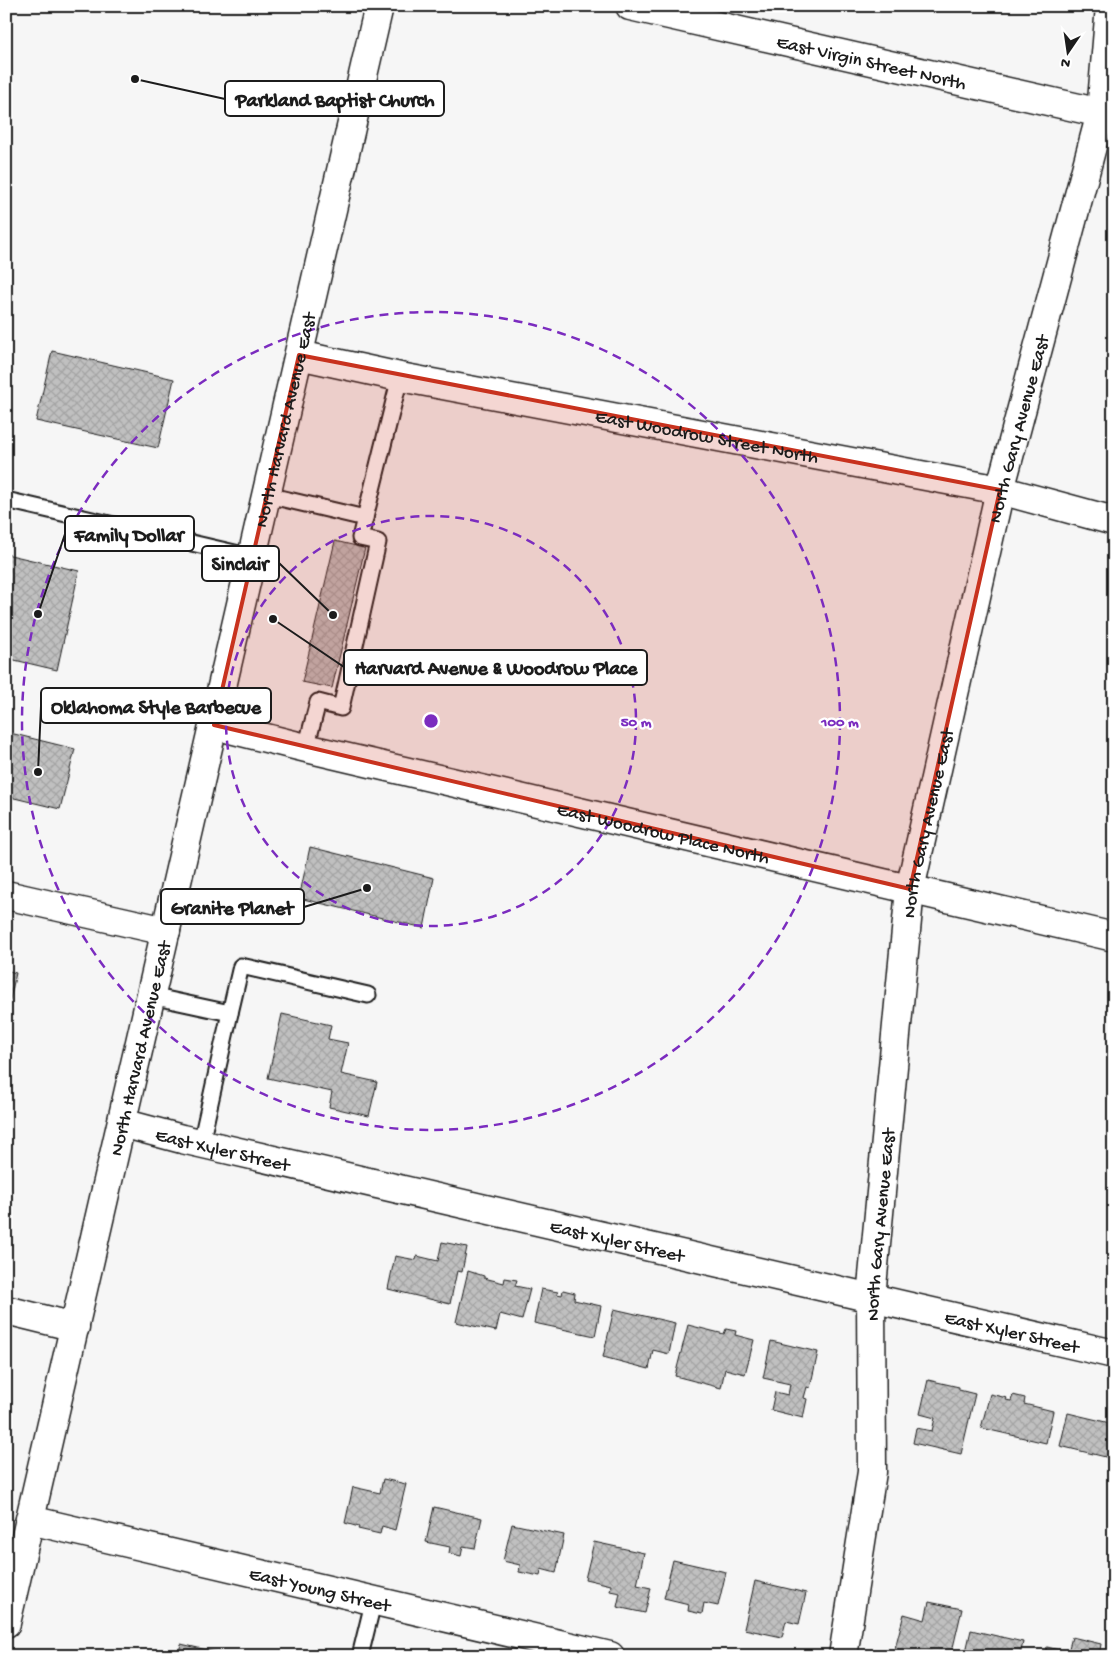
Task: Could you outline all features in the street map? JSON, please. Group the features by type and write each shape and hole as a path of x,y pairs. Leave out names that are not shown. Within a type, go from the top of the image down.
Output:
{"street":[{"name":"North Harvard Avenue East","path":"8,1612 379,6"},
{"name":"East Virgin Street North","path":"630,6 1108,114"},
{"name":"North Gary Avenue East","path":"843,1656 872,1472 871,1298 910,889 1000,490 1108,114 1110,6"},
{"name":"East Woodrow Street North","path":"299,355 400,377 1000,490 1114,521"},
{"name":"East Woodrow Place North","path":"214,724 306,748 1114,937"},
{"path":"6,895 166,931"},
{"name":"East Xyler Street","path":"122,1123 201,1143 1114,1354"},
{"path":"6,1310 75,1327"},
{"name":"East Young Street","path":"30,1520 610,1656"}],"lane":[{"path":"306,748 318,702 341,708 378,542 360,538 400,377"},
{"path":"267,495 365,518"},
{"path":"6,500 252,557"},
{"path":"201,1143 241,966 368,995"},
{"path":"151,996 230,1013"},
{"path":"360,1656 374,1600"}],"highlighted area":[{"path":"299,355 1000,490 910,889 214,725"}],"building":[{"path":"52,351 174,379 158,448 36,421"},
{"path":"335,541 365,548 332,688 302,682"},
{"path":"6,554 79,571 57,670 6,658"},
{"path":"6,732 75,749 60,809 6,796"},
{"path":"310,847 434,878 424,928 299,898"},
{"path":"6,970 16,973 6,1017"},
{"path":"282,1014 331,1025 328,1039 348,1043 341,1074 377,1082 369,1116 329,1107 332,1092 268,1078"},
{"path":"442,1242 467,1247 462,1272 457,1271 450,1304 388,1289 395,1256 416,1260 417,1256 438,1261"},
{"path":"468,1271 484,1276 484,1278 504,1283 505,1278 517,1280 515,1286 530,1289 522,1320 500,1314 496,1331 456,1322"},
{"path":"541,1289 558,1292 557,1294 562,1295 563,1290 575,1293 574,1300 601,1306 595,1336 534,1323"},
{"path":"614,1309 675,1323 669,1354 653,1350 649,1369 603,1357"},
{"path":"688,1325 724,1334 726,1329 736,1331 735,1335 754,1340 745,1374 725,1369 721,1388 675,1376"},
{"path":"771,1341 818,1352 810,1388 807,1387 804,1398 807,1399 803,1418 771,1410 775,1392 788,1395 790,1384 763,1378"},
{"path":"928,1380 959,1387 959,1390 975,1394 961,1454 913,1443 916,1428 932,1431 935,1418 920,1414"},
{"path":"990,1394 1007,1398 1006,1400 1011,1401 1013,1395 1025,1398 1024,1404 1053,1411 1046,1443 981,1428"},
{"path":"1068,1413 1114,1424 1114,1459 1060,1446"},
{"path":"383,1479 406,1484 395,1530 382,1526 380,1534 358,1529 359,1527 345,1523 353,1487 380,1493"},
{"path":"434,1507 482,1518 475,1548 463,1546 461,1556 449,1553 450,1547 426,1542"},
{"path":"512,1524 564,1535 556,1573 541,1569 540,1576 519,1572 520,1565 503,1561"},
{"path":"594,1542 644,1553 637,1585 651,1588 645,1613 617,1607 620,1593 610,1591 611,1585 585,1579"},
{"path":"673,1560 726,1572 718,1606 704,1603 702,1614 688,1611 689,1604 664,1598"},
{"path":"755,1581 806,1593 799,1624 786,1621 782,1637 744,1629"},
{"path":"929,1602 962,1609 951,1656 912,1656 894,1652 904,1614 925,1620"},
{"path":"971,1630 1023,1642 1020,1656 965,1656"},
{"path":"1072,1637 1101,1644 1099,1656 1045,1656 1047,1647 1068,1652"},
{"path":"181,1644 232,1656 178,1656"}],"place":[{"name":"Parkland Baptist Church","path":"135,79"},
{"name":"Family Dollar","path":"38,614"},
{"name":"Sinclair","path":"333,615"},
{"name":"Harvard Avenue & Woodrow Place","path":"273,619"},
{"name":"Oklahoma Style Barbecue","path":"38,772"},
{"name":"Granite Planet","path":"367,888"}]}
